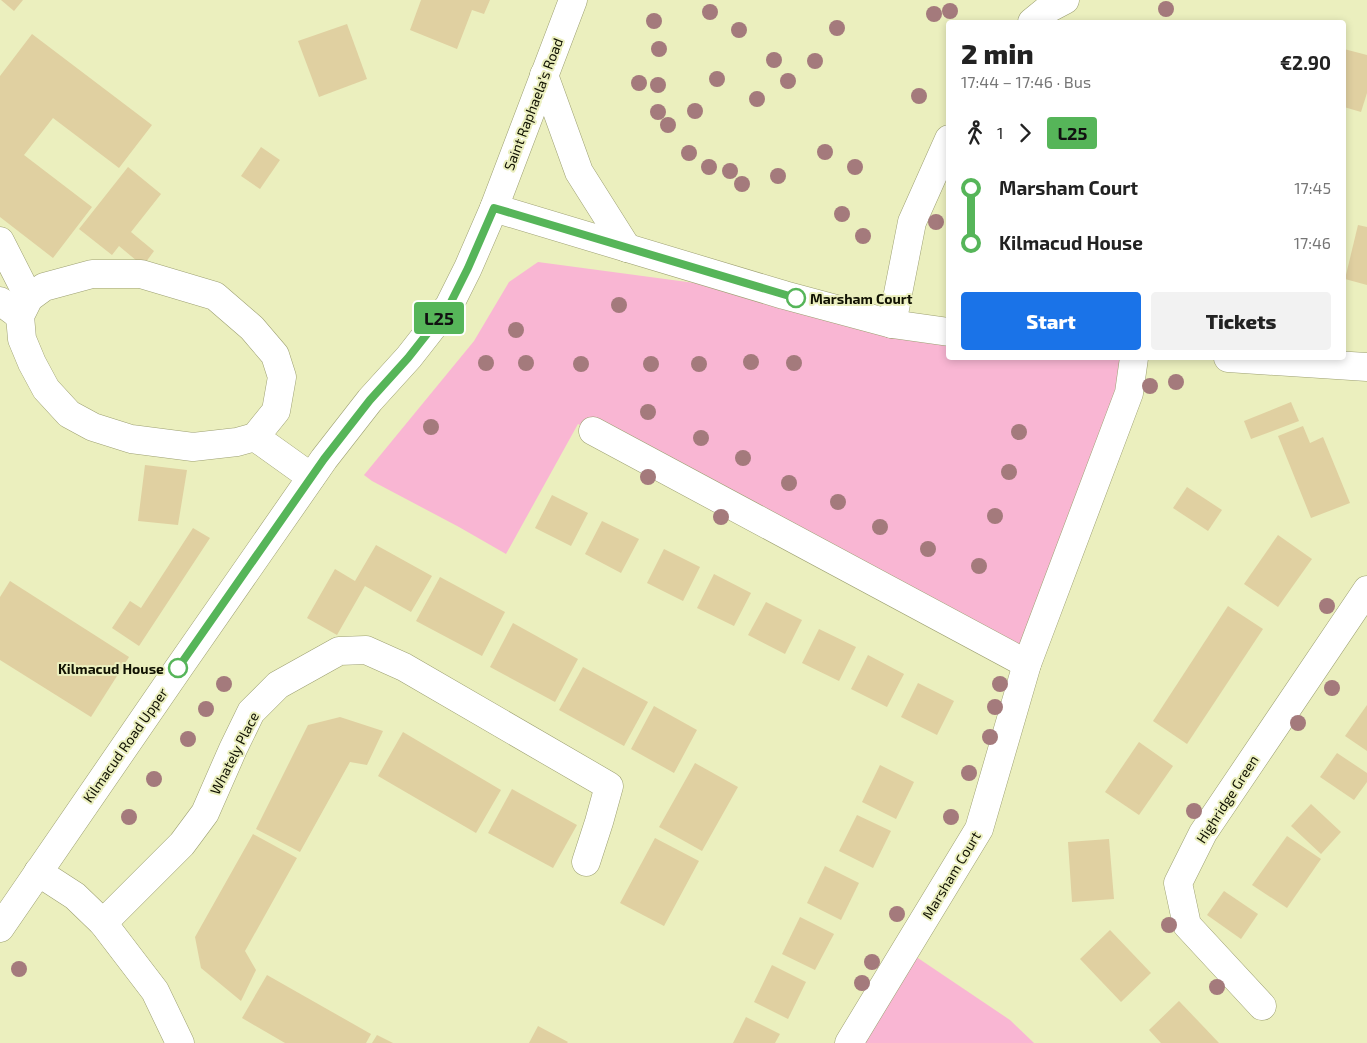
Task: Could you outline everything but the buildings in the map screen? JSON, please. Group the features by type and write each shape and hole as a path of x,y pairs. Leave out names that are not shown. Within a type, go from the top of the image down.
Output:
{"street":[{"name":"Saint Raphaela’s Road","path":"494,208 573,0"},
{"path":"544,75 579,172 627,248"},
{"path":"892,324 912,222 946,146"},
{"path":"494,208 784,295 892,324 946,332"},
{"name":"Kilmacud Road Upper","path":"0,928 311,478 370,400 408,358 449,306 494,208"},
{"path":"0,240 22,338 32,363 46,389 68,414 92,427 131,439 193,446 237,442 255,437 276,411 282,377 275,356 252,328 215,296 141,274 92,274 44,288 16,305"},
{"name":"Marsham Court","path":"849,1043 979,829 1027,664 1129,393 1134,360"},
{"path":"1259,360 1367,367"},
{"path":"593,431 1027,664"},
{"path":"255,437 311,478"},
{"name":"Highridge Green","path":"1262,1006 1187,925 1178,883 1203,833 1367,590"},
{"name":"Whately Place","path":"103,922 182,844 205,813 251,712 278,684 339,650 366,650 404,667 608,786 586,862"},
{"path":"38,872 75,896 103,922 155,991 180,1043"}],"shaded area":[{"path":"538,262 784,295 946,331 946,360 1133,360 1027,664 578,424 506,554 372,481 364,475 474,341 509,282"},
{"path":"906,950 1010,1020 1034,1043 849,1043"}],"bus line":[{"name":"L25","path":"178,668 324,459 370,400 408,358 449,306 494,208 796,298"}],"place":[{"name":"Marsham Court","path":"796,298"},
{"name":"Kilmacud House","path":"178,668"}]}
